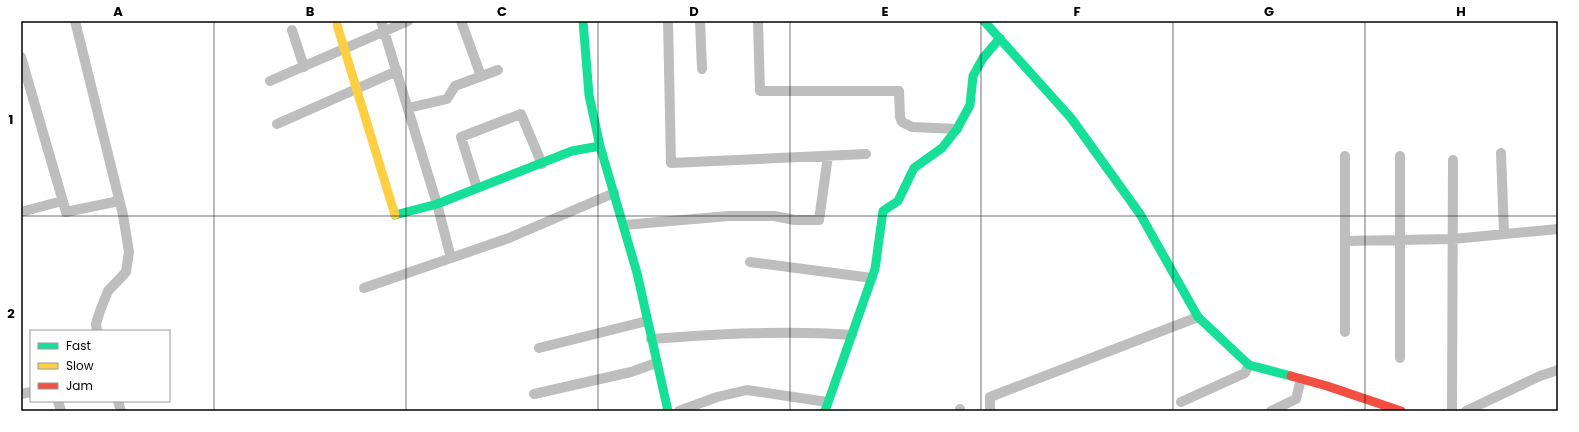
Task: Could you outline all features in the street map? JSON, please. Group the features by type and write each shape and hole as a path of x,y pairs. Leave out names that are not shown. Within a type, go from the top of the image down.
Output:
{"street":[{"path":"75,21 119,201 129,252 126,272 108,291 96,324 97,330"},
{"path":"381,21 437,204 451,258"},
{"path":"270,81 408,21"},
{"path":"461,21 481,76"},
{"path":"583,21 589,95 600,146 624,225 668,411"},
{"path":"668,21 671,163 866,154"},
{"path":"700,21 702,69"},
{"path":"758,21 760,92 899,91 900,117 902,122 912,127 957,129"},
{"path":"984,21 1071,118 1140,214 1198,317 1249,365 1301,379 1401,411"},
{"path":"337,25 395,215 437,204 572,152 600,146"},
{"path":"292,30 304,67"},
{"path":"679,411 717,397 746,390 826,407 875,270 883,211 898,201 914,168 942,148 957,129 970,105 973,76 983,58 1000,38"},
{"path":"21,57 66,212 119,201"},
{"path":"408,108 447,99 455,86 498,70"},
{"path":"277,124 397,71"},
{"path":"477,188 461,137 491,125 521,114 542,164"},
{"path":"1501,153 1504,234"},
{"path":"624,225 729,216 774,216 795,220 819,220 828,156"},
{"path":"1345,156 1345,332"},
{"path":"1400,156 1400,358"},
{"path":"1452,411 1453,160"},
{"path":"364,288 509,238 614,193"},
{"path":"21,212 62,201"},
{"path":"1345,241 1453,239 1558,229"},
{"path":"750,262 872,278"},
{"path":"990,411 990,397 1198,317"},
{"path":"539,348 647,321"},
{"path":"651,338 811,332 852,335"},
{"path":"534,394 631,372 656,363"},
{"path":"1181,402 1245,373 1249,365"},
{"path":"1466,411 1540,376 1558,370"},
{"path":"1271,411 1296,400 1301,379"}],"traffic: fast":[{"path":"583,21 589,95 600,146 637,273 668,411"},
{"path":"984,21 1071,118 1140,214 1198,317 1249,365 1291,376"},
{"path":"825,411 875,269 883,211 898,201 914,168 942,148 957,129 970,105 973,76 983,58 1000,38"},
{"path":"395,215 437,204 572,151 600,146"}],"traffic: slow":[{"path":"337,25 395,215"}],"traffic: jam":[{"path":"1291,376 1327,386 1401,411"}]}
